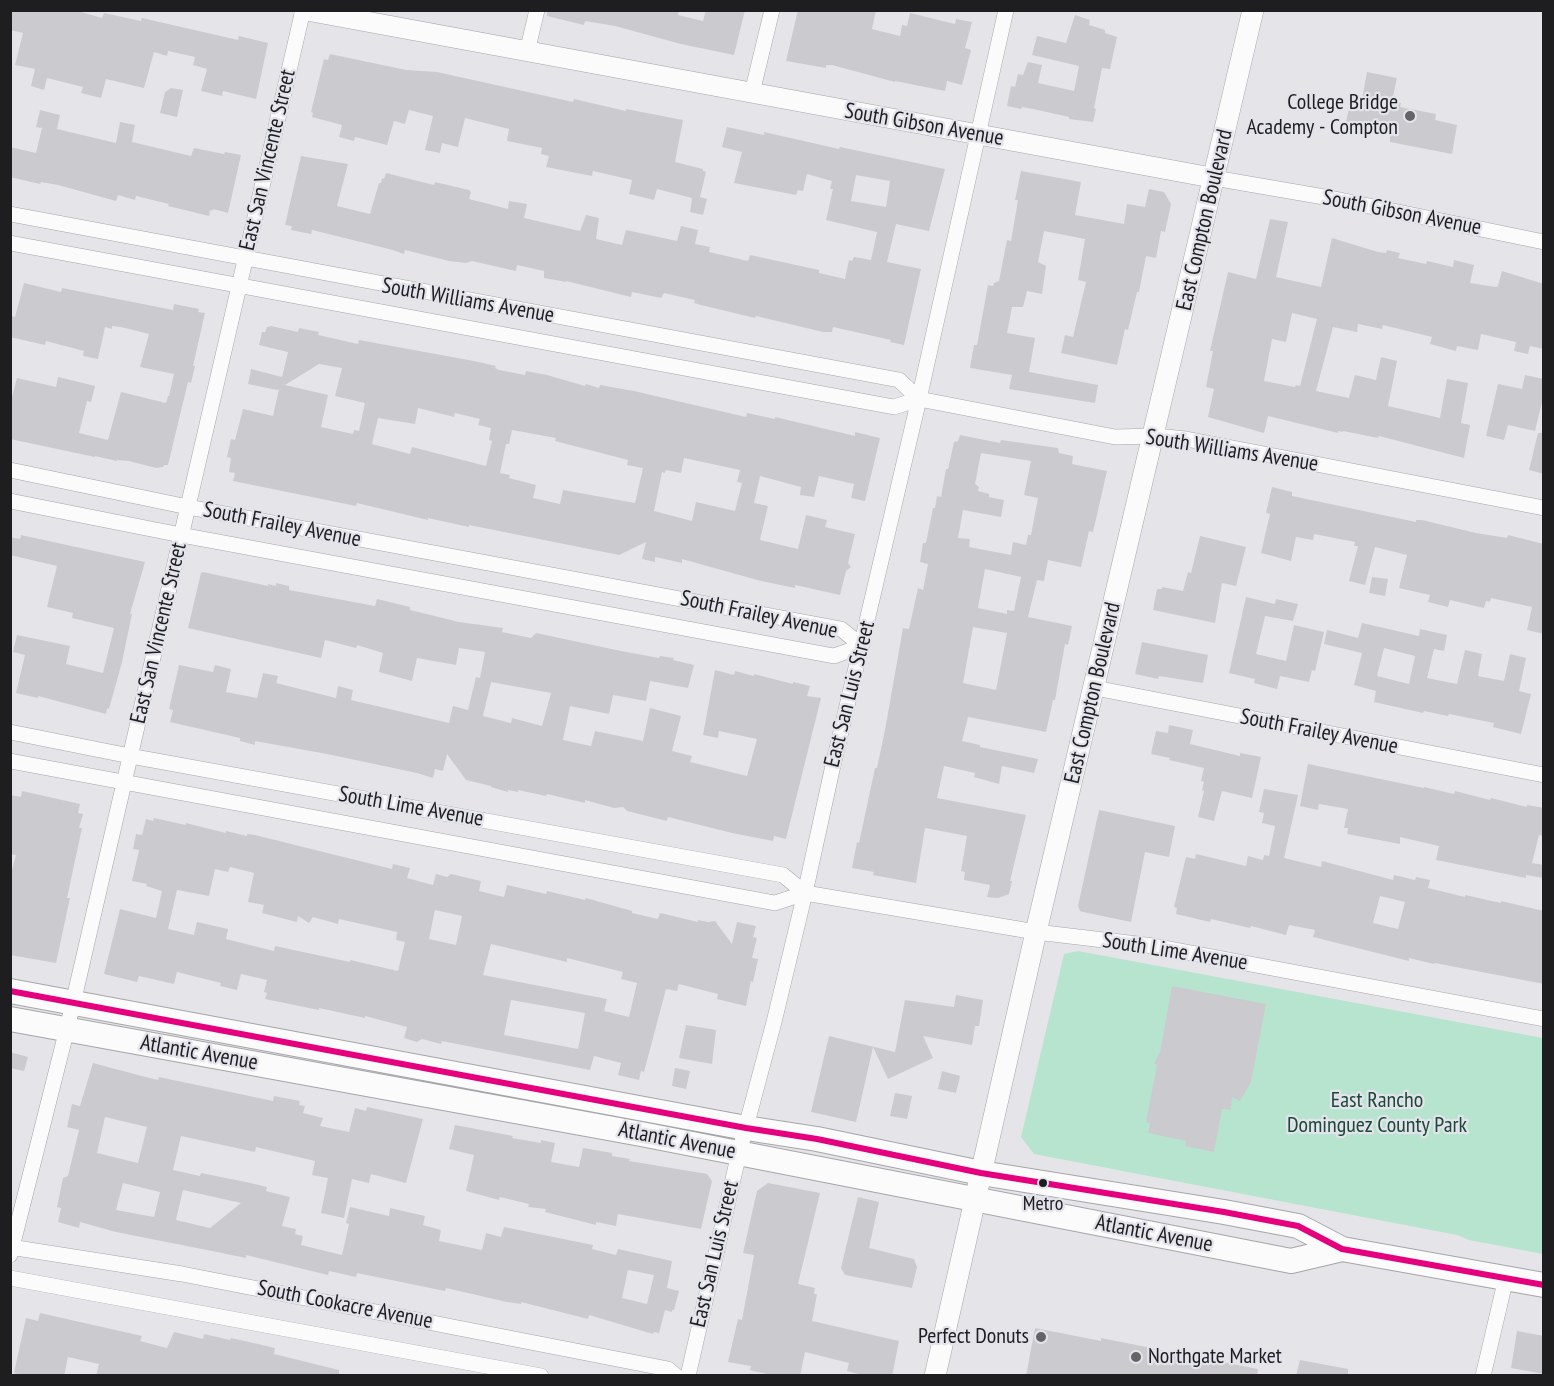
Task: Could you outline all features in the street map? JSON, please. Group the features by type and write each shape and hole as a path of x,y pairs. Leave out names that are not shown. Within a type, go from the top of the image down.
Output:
{"main road":[{"name":"East Compton Boulevard","path":"935,1376 1036,932 1155,436 1253,10"},
{"name":"Atlantic Avenue","path":"10,991 746,1128 817,1139 981,1173 1298,1226 1342,1249 1544,1285"},
{"name":"Atlantic Avenue","path":"10,1018 739,1153 1291,1261 1342,1249"}],"street":[{"name":"South Gibson Avenue","path":"303,10 1330,198 1544,242"},
{"name":"East San Vincente Street","path":"11,1250 67,1029 303,10"},
{"path":"527,52 537,10"},
{"path":"752,93 772,10"},
{"name":"East San Luis Street","path":"688,1376 739,1153 805,893 920,399 1006,10"},
{"name":"South Williams Avenue","path":"10,214 245,260 899,380 920,399"},
{"name":"South Williams Avenue","path":"10,243 894,407 920,399 1115,437 1155,436 1186,440 1544,508"},
{"name":"South Frailey Avenue","path":"10,470 188,507 841,628 862,646 834,656 181,536 10,501"},
{"name":"South Frailey Avenue","path":"1095,688 1544,775"},
{"name":"South Lime Avenue","path":"10,732 783,875 805,893"},
{"name":"South Lime Avenue","path":"10,761 775,903 805,893 1036,932 1154,946 1544,1019"},
{"name":"South Cookacre Avenue","path":"11,1250 183,1274 668,1369 676,1376"},
{"name":"South Cookacre Avenue","path":"10,1278 541,1376"},
{"path":"1483,1376 1506,1278"}],"green space":[{"name":"East Rancho Dominguez County Park","path":"1078,951 1543,1038 1543,1254 1469,1240 1457,1235 1034,1154 1021,1137 1064,954"}],"building":[{"path":"12,10 74,10 102,18 104,13 141,21 142,18 238,40 239,36 268,43 256,99 223,91 222,96 201,91 207,69 193,65 195,57 168,51 167,56 154,52 144,88 106,79 101,98 81,93 83,87 47,78 44,90 31,86 35,69 15,65 23,33 10,30"},
{"path":"547,10 679,10 678,15 703,21 706,10 745,10 734,55 681,44 615,26 585,21 584,25 547,16"},
{"path":"798,10 876,10 872,29 900,36 902,25 907,26 910,13 955,24 956,19 972,22 965,48 971,50 962,85 947,81 945,91 895,82 832,65 826,65 826,68 786,61"},
{"path":"1075,15 1090,20 1089,25 1117,37 1110,69 1102,68 1093,122 1069,119 1069,117 1033,109 1007,106 1011,86 1015,87 1018,74 1023,75 1028,62 1042,65 1038,83 1074,91 1079,66 1032,55 1037,36 1066,43"},
{"path":"330,54 406,70 437,72 573,102 574,99 626,111 626,109 683,120 675,162 703,169 706,172 700,197 707,199 703,215 690,212 692,198 657,189 654,200 629,194 632,180 593,171 592,176 546,167 549,156 541,154 542,148 507,141 509,129 465,118 458,147 442,143 440,153 425,150 433,116 409,110 405,124 394,121 387,145 355,137 354,141 339,137 342,125 312,117 311,112 324,59 328,60"},
{"path":"1367,72 1397,78 1392,101 1401,103 1400,107 1436,114 1435,120 1457,125 1452,154 1390,142 1390,131 1346,122 1350,103 1361,105"},
{"path":"171,88 183,90 177,117 160,113 165,92"},
{"path":"40,110 60,115 57,129 116,143 120,122 135,125 132,142 191,156 194,148 241,155 228,213 213,209 210,210 209,216 136,196 135,200 118,195 116,201 58,185 41,182 40,184 10,177 10,147 36,153 42,128 36,127"},
{"path":"727,127 764,135 764,132 945,169 929,231 896,224 887,262 921,269 904,345 833,327 832,332 823,332 756,316 755,318 664,293 661,298 632,292 631,297 544,278 544,271 517,265 516,271 472,261 466,263 449,261 405,250 404,254 312,230 311,234 291,230 292,226 285,225 301,156 348,164 337,206 370,214 379,183 382,178 384,179 386,173 434,185 435,182 469,190 471,192 469,199 508,209 509,201 527,204 524,218 580,231 586,215 599,218 596,239 622,245 626,230 677,241 681,226 698,230 695,244 710,247 709,252 748,261 750,255 819,270 819,273 845,279 849,260 852,261 854,257 871,260 877,232 826,220 833,189 830,189 832,181 807,174 803,191 798,190 796,195 734,183 742,152 722,147","holes":["856,175 890,181 886,207 851,201"]},
{"path":"1021,171 1081,182 1075,215 1124,224 1127,204 1145,207 1149,189 1164,192 1171,204 1165,232 1161,231 1156,258 1146,256 1139,292 1137,292 1128,330 1125,329 1117,365 1061,353 1065,335 1073,337 1086,282 1078,280 1085,239 1044,231 1038,262 1046,266 1042,294 1027,291 1023,307 1012,307 1007,333 1035,338 1029,372 1098,385 1095,403 1009,389 1012,375 970,368 974,345 977,345 988,285 993,286 999,281 1007,240 1011,241 1018,200 1015,200"},
{"path":"1270,219 1288,222 1276,277 1321,287 1332,238 1378,252 1386,253 1387,250 1400,253 1398,258 1426,264 1427,261 1453,267 1454,260 1474,265 1470,283 1496,287 1502,271 1544,284 1544,349 1530,346 1528,354 1514,351 1516,342 1481,334 1478,350 1457,346 1456,351 1430,344 1432,337 1383,325 1382,329 1358,324 1357,332 1333,327 1316,391 1349,398 1355,375 1376,380 1381,357 1397,361 1388,406 1440,418 1447,379 1468,383 1461,423 1470,425 1464,458 1379,436 1378,438 1343,431 1338,431 1338,433 1268,416 1264,433 1208,417 1214,389 1206,387 1213,351 1210,351 1228,272 1256,279","holes":["1292,313 1317,319 1300,386 1264,381 1272,339 1286,342"]},
{"path":"24,283 61,292 62,288 173,310 174,304 199,309 198,312 205,313 191,383 188,382 168,465 156,468 10,439 10,405 17,378 56,387 58,377 95,386 91,402 87,401 79,433 108,440 121,392 166,403 174,374 140,367 149,334 121,327 112,326 112,329 105,327 98,359 83,356 84,351 46,341 45,345 10,337 10,316 15,317"},
{"path":"267,327 298,332 299,328 358,344 359,340 474,361 496,366 495,368 499,370 525,375 526,371 585,386 586,384 599,388 600,385 634,391 746,417 747,413 775,419 775,417 855,436 855,432 880,438 865,501 851,498 854,484 819,476 814,497 800,495 801,487 760,476 754,503 768,506 760,540 798,549 806,515 827,520 825,527 855,534 848,563 851,567 846,571 840,595 795,585 795,588 761,581 682,559 682,563 655,557 655,562 642,559 646,542 619,555 233,481 235,473 229,472 231,458 227,457 231,439 235,440 243,409 273,416 279,389 248,384 251,369 282,377 288,352 259,345 262,332 265,332","holes":["319,364 342,368 335,396 365,403 359,431 354,430 353,434 321,427 328,395 285,385","418,408 454,417 455,413 480,419 478,425 491,428 489,440 492,441 486,466 412,447 410,454 372,444 378,418 415,424","512,430 556,438 555,441 628,460 627,465 643,468 635,503 563,490 560,504 533,498 536,485 509,478 510,475 500,473 506,444 509,444","684,458 740,470 737,482 742,483 735,511 696,502 692,521 654,511 662,472 665,473 666,470 681,473"]},
{"path":"1525,375 1544,379 1544,394 1535,431 1508,425 1504,440 1486,436 1498,384 1522,389"},
{"path":"1538,433 1544,433 1544,474 1529,470"},
{"path":"960,435 1000,443 1001,440 1058,448 1059,453 1073,456 1072,464 1107,471 1093,532 1089,531 1081,567 1048,560 1044,581 1037,580 1028,617 1072,626 1068,645 1065,644 1055,700 1053,700 1046,732 968,717 962,741 1038,759 1034,773 1002,766 999,784 974,777 975,773 944,766 937,798 1026,815 1009,894 998,898 987,897 990,885 964,880 965,872 961,871 967,836 925,828 916,883 873,875 874,872 852,868 875,768 877,768 903,628 909,629 918,588 923,590 928,564 920,562 923,543 926,543 937,496 941,497 954,442 958,441","holes":["981,453 1031,461 1024,495 1038,498 1031,535 1028,535 1026,545 1013,542 1011,555 969,547 970,539 958,538 963,510 1001,517 1004,500 989,497 989,494 978,491 979,487 975,484","985,569 1021,577 1014,611 1007,610 1007,614 978,608","973,627 1007,633 996,690 963,683"]},
{"path":"1272,487 1292,492 1292,496 1416,522 1416,520 1422,520 1476,533 1507,538 1508,535 1544,544 1544,634 1527,630 1532,607 1491,598 1490,602 1486,601 1484,608 1450,600 1448,607 1428,602 1430,595 1399,588 1407,555 1375,547 1365,585 1349,581 1358,546 1354,546 1355,542 1314,534 1313,540 1296,537 1291,561 1261,553 1270,514 1266,513"},
{"path":"21,535 145,562 130,614 132,614 122,662 106,714 38,696 38,698 16,693 25,655 13,652 17,635 70,646 66,664 103,673 114,628 72,618 73,613 47,607 57,566 10,555 10,537 20,539"},
{"path":"1200,536 1246,547 1236,586 1222,583 1215,623 1153,610 1157,589 1162,589 1162,587 1183,591 1188,572 1191,573"},
{"path":"201,573 268,586 268,584 276,586 276,583 289,586 289,590 375,606 377,599 459,622 503,628 502,632 531,638 536,633 659,658 660,656 674,658 673,660 694,665 688,688 650,681 646,701 613,695 609,714 570,706 563,740 591,746 595,731 643,741 650,708 681,716 672,751 692,756 690,762 747,776 757,739 719,731 718,738 703,735 715,670 734,675 735,671 754,676 754,674 810,686 807,696 821,698 786,839 774,836 773,841 668,817 667,821 627,811 623,807 614,808 585,800 585,803 518,790 518,792 508,790 508,792 466,780 447,754 443,771 435,769 433,778 327,754 255,741 255,745 240,741 240,738 170,722 173,710 169,709 179,665 213,672 215,665 231,669 226,692 257,698 263,673 278,676 276,683 336,698 338,686 353,690 351,700 449,723 453,706 468,710 476,677 480,678 485,652 459,648 456,665 417,658 412,681 379,672 383,653 357,645 356,648 325,640 321,658 188,628","holes":["491,682 551,693 542,726 512,718 511,723 483,716"]},
{"path":"1372,577 1388,579 1385,596 1369,593"},
{"path":"1246,597 1275,604 1276,599 1298,604 1293,621 1265,616 1256,654 1286,661 1294,625 1324,632 1315,671 1312,670 1309,682 1280,676 1277,689 1254,683 1255,679 1229,673"},
{"path":"1362,623 1419,636 1420,629 1447,635 1444,651 1434,649 1427,678 1457,684 1465,650 1482,654 1478,676 1504,681 1510,654 1526,658 1519,691 1531,694 1521,734 1493,727 1494,723 1449,714 1448,716 1424,711 1423,713 1374,702 1376,691 1354,685 1362,653 1324,644 1327,630 1358,638","holes":["1384,648 1415,656 1409,684 1377,676"]},
{"path":"1142,642 1208,655 1203,683 1159,676 1158,679 1135,674"},
{"path":"1169,725 1193,730 1190,744 1240,756 1240,753 1261,757 1252,798 1222,791 1214,821 1198,817 1204,791 1202,790 1204,782 1201,781 1204,768 1151,754 1156,731 1168,733"},
{"path":"1308,764 1454,794 1455,791 1490,800 1491,798 1527,807 1527,805 1544,808 1544,836 1539,835 1532,863 1544,865 1544,878 1526,875 1526,878 1436,860 1439,846 1400,837 1400,844 1347,834 1348,828 1344,828 1348,809 1319,804 1318,810 1300,806"},
{"path":"1264,789 1298,795 1284,858 1321,867 1322,861 1393,880 1394,875 1415,880 1416,877 1430,880 1428,888 1544,911 1544,984 1409,958 1409,961 1313,937 1315,930 1289,925 1286,935 1251,926 1250,928 1211,919 1210,922 1176,914 1177,908 1174,907 1186,857 1195,859 1196,854 1246,866 1248,856 1263,860 1264,855 1269,856 1275,826 1262,823 1264,813 1259,812","holes":["1380,896 1405,902 1398,929 1373,923"]},
{"path":"22,791 80,804 78,813 83,814 67,898 70,898 56,963 10,955 10,878 16,855 10,854 10,795 21,797"},
{"path":"1099,810 1175,826 1169,857 1145,852 1131,922 1083,912 1078,906"},
{"path":"154,818 226,833 226,831 247,836 247,834 255,835 392,869 393,864 410,868 407,878 433,885 436,874 447,877 451,874 481,881 479,891 504,897 507,885 546,894 547,891 585,900 586,898 658,919 660,913 698,922 698,920 715,921 732,944 737,922 756,926 753,937 757,938 752,958 758,959 753,982 751,981 746,1006 717,999 718,994 679,984 677,991 666,989 644,1072 641,1071 639,1080 618,1075 621,1063 594,1056 590,1070 442,1041 441,1044 422,1039 417,1042 404,1038 407,1027 365,1016 365,1018 265,999 267,980 241,974 237,990 220,986 221,983 177,972 174,984 139,976 137,982 104,974 120,909 156,918 162,891 146,886 147,884 132,881 139,850 133,849 136,834 142,835 146,819 153,821","holes":["230,867 254,873 248,902 264,905 262,913 297,922 298,916 309,923 313,917 338,924 339,919 397,932 396,940 405,942 398,971 275,946 274,951 226,939 228,929 197,922 194,935 168,929 177,890 209,896 215,869 228,872","435,910 462,916 456,945 429,939","491,944 567,962 567,958 623,972 621,979 637,983 629,1017 604,1011 607,999 483,975","511,1000 585,1013 578,1049 504,1035"]},
{"path":"1172,986 1266,1004 1251,1082 1240,1101 1232,1097 1231,1110 1222,1109 1214,1152 1185,1146 1186,1141 1148,1133 1150,1123 1146,1122 1157,1065 1154,1063 1160,1052"},
{"path":"956,995 983,1000 979,1026 975,1026 972,1045 923,1036 933,1058 888,1079 873,1047 856,1122 811,1112 829,1036 895,1052 905,1000 954,1007"},
{"path":"686,1025 716,1030 712,1064 679,1058"},
{"path":"10,1052 28,1057 24,1071 10,1068"},
{"path":"93,1063 158,1080 159,1077 273,1101 274,1096 300,1101 299,1105 305,1106 303,1113 323,1118 320,1126 349,1132 355,1108 366,1111 367,1107 423,1119 406,1183 371,1174 369,1183 352,1179 344,1218 321,1213 328,1178 312,1175 315,1161 256,1147 255,1152 181,1136 173,1170 246,1182 267,1187 266,1191 290,1197 282,1226 296,1229 295,1234 303,1236 301,1245 342,1255 349,1224 346,1223 350,1207 389,1216 390,1208 425,1216 423,1225 441,1230 439,1241 482,1250 486,1233 501,1237 504,1227 593,1245 592,1249 616,1255 618,1249 672,1261 667,1288 679,1291 674,1310 672,1312 665,1310 659,1333 654,1332 653,1334 589,1315 588,1319 521,1302 521,1304 507,1302 446,1288 445,1291 357,1273 356,1277 329,1271 328,1275 246,1255 246,1258 116,1232 80,1222 79,1228 58,1222 61,1208 57,1207 63,1178 68,1176 79,1130 67,1127 72,1104 80,1106","holes":["105,1117 147,1127 138,1163 97,1153","123,1183 160,1192 154,1217 116,1210","183,1190 241,1203 210,1228 176,1220","628,1270 654,1275 647,1304 622,1298"]},
{"path":"675,1068 690,1071 686,1089 672,1086"},
{"path":"942,1071 960,1076 956,1093 938,1089"},
{"path":"895,1093 912,1096 907,1119 890,1116"},
{"path":"455,1125 513,1136 512,1138 555,1143 551,1162 579,1167 583,1148 612,1153 612,1156 630,1159 629,1161 707,1174 712,1181 701,1229 618,1214 616,1226 596,1222 596,1225 545,1212 546,1209 528,1207 529,1204 500,1197 499,1200 466,1191 474,1155 449,1149"},
{"path":"768,1183 820,1193 798,1284 815,1288 814,1294 817,1294 812,1321 899,1341 892,1376 866,1376 847,1371 849,1363 805,1352 800,1376 777,1376 750,1370 751,1366 728,1362 738,1319 742,1320 754,1255 743,1253 757,1191"},
{"path":"858,1197 879,1202 869,1248 914,1259 917,1267 912,1288 845,1275 841,1268"},
{"path":"40,1313 142,1336 140,1341 167,1348 174,1332 203,1339 204,1334 230,1340 231,1338 275,1348 274,1354 339,1370 339,1376 96,1376 99,1364 68,1357 64,1376 25,1376 14,1373 26,1318 38,1321"},
{"path":"1035,1328 1101,1341 1101,1338 1258,1369 1257,1376 1026,1376"},
{"path":"1517,1331 1544,1336 1544,1374 1511,1368"},
{"path":"1300,1360 1348,1369 1348,1376 1296,1376"}],"transit line":[{"path":"10,991 746,1128 817,1139 981,1173 1298,1226 1342,1249 1544,1285"}],"place":[{"name":"College Bridge Academy - Compton","path":"1410,116"},
{"name":"Metro","path":"1043,1183"},
{"name":"Perfect Donuts","path":"1041,1337"},
{"name":"Northgate Market","path":"1136,1357"}]}
